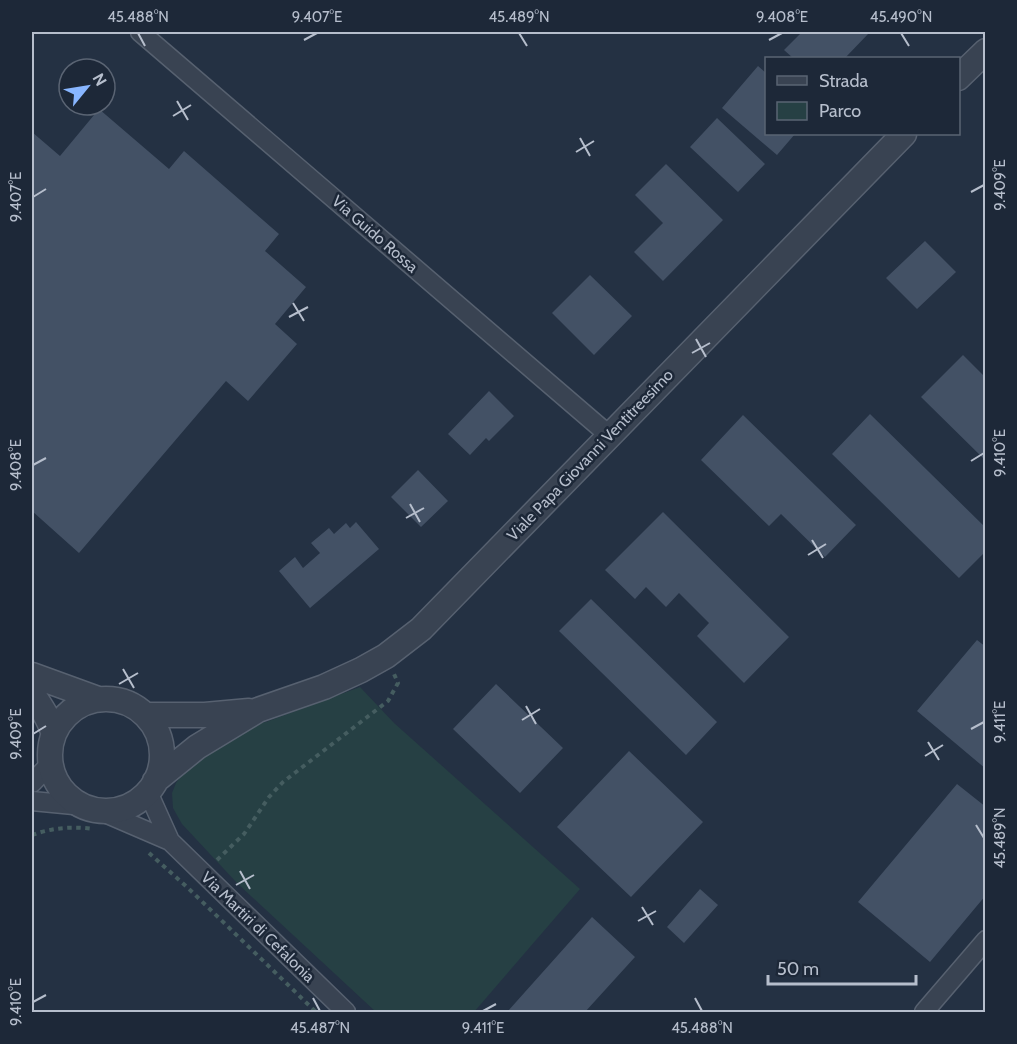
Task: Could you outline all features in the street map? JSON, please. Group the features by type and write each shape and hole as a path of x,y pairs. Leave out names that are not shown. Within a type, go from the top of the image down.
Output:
{"street":[{"name":"Via Guido Rossa","path":"140,32 610,436"},
{"path":"960,76 986,51"},
{"name":"Viale Papa Giovanni Ventitreesimo","path":"152,787 197,747 258,710 324,687 386,656 421,629 896,142"},
{"path":"32,675 98,699"},
{"path":"32,693 44,710 54,734"},
{"path":"32,801 93,816 133,804 152,787 161,764 162,747 156,730 146,715 132,705 115,699 98,699 83,703 71,711 54,734 50,748 55,777 62,789 93,816"},
{"name":"Viale Papa Giovanni Ventitreesimo","path":"146,715 205,715 258,710"},
{"path":"32,783 51,763"},
{"name":"Via Martiri di Cefalonia","path":"152,787 170,841"},
{"name":"Via Martiri di Cefalonia","path":"93,816 170,841 346,1012"},
{"path":"924,1012 986,940"}],"path":[{"path":"188,888 244,834 269,797 283,782 388,701 398,683 386,656"},
{"path":"32,835 44,831 83,828 93,816"},
{"path":"141,848 188,888 316,1012"}],"green space":[{"path":"360,687 394,723 580,889 474,1012 376,1012 237,883 182,824 173,808 172,793 183,773 218,744 251,724 266,722"}],"building":[{"path":"802,32 869,33 846,57 792,57 784,50"},
{"path":"758,66 765,72 765,135 794,135 777,155 722,108"},
{"path":"92,117 108,117 169,169 184,151 279,234 265,251 306,287 275,324 297,344 248,401 226,381 79,553 32,511 32,132 60,156"},
{"path":"717,118 765,164 738,192 690,147"},
{"path":"666,164 723,220 663,281 634,252 663,223 635,195"},
{"path":"925,241 956,272 917,309 886,278"},
{"path":"590,275 632,316 594,355 552,313"},
{"path":"963,355 986,378 986,461 921,397"},
{"path":"489,391 514,416 489,441 486,438 470,455 448,434"},
{"path":"870,414 986,528 986,551 959,578 832,454"},
{"path":"743,415 856,525 825,557 781,514 769,526 701,460"},
{"path":"418,470 448,501 421,527 391,497"},
{"path":"663,512 789,637 744,683 697,636 709,623 679,593 666,607 646,587 635,599 605,570"},
{"path":"356,522 379,549 310,608 279,571 295,557 303,568 320,553 311,543 329,528 334,534 346,523 350,528"},
{"path":"591,599 717,722 686,755 559,631"},
{"path":"977,640 986,647 986,769 917,711"},
{"path":"496,684 563,748 520,793 453,729"},
{"path":"629,751 703,822 631,897 557,827"},
{"path":"957,784 986,807 986,895 930,962 858,902"},
{"path":"700,889 718,905 684,943 667,927"},
{"path":"592,917 635,957 585,1012 507,1012"}]}
